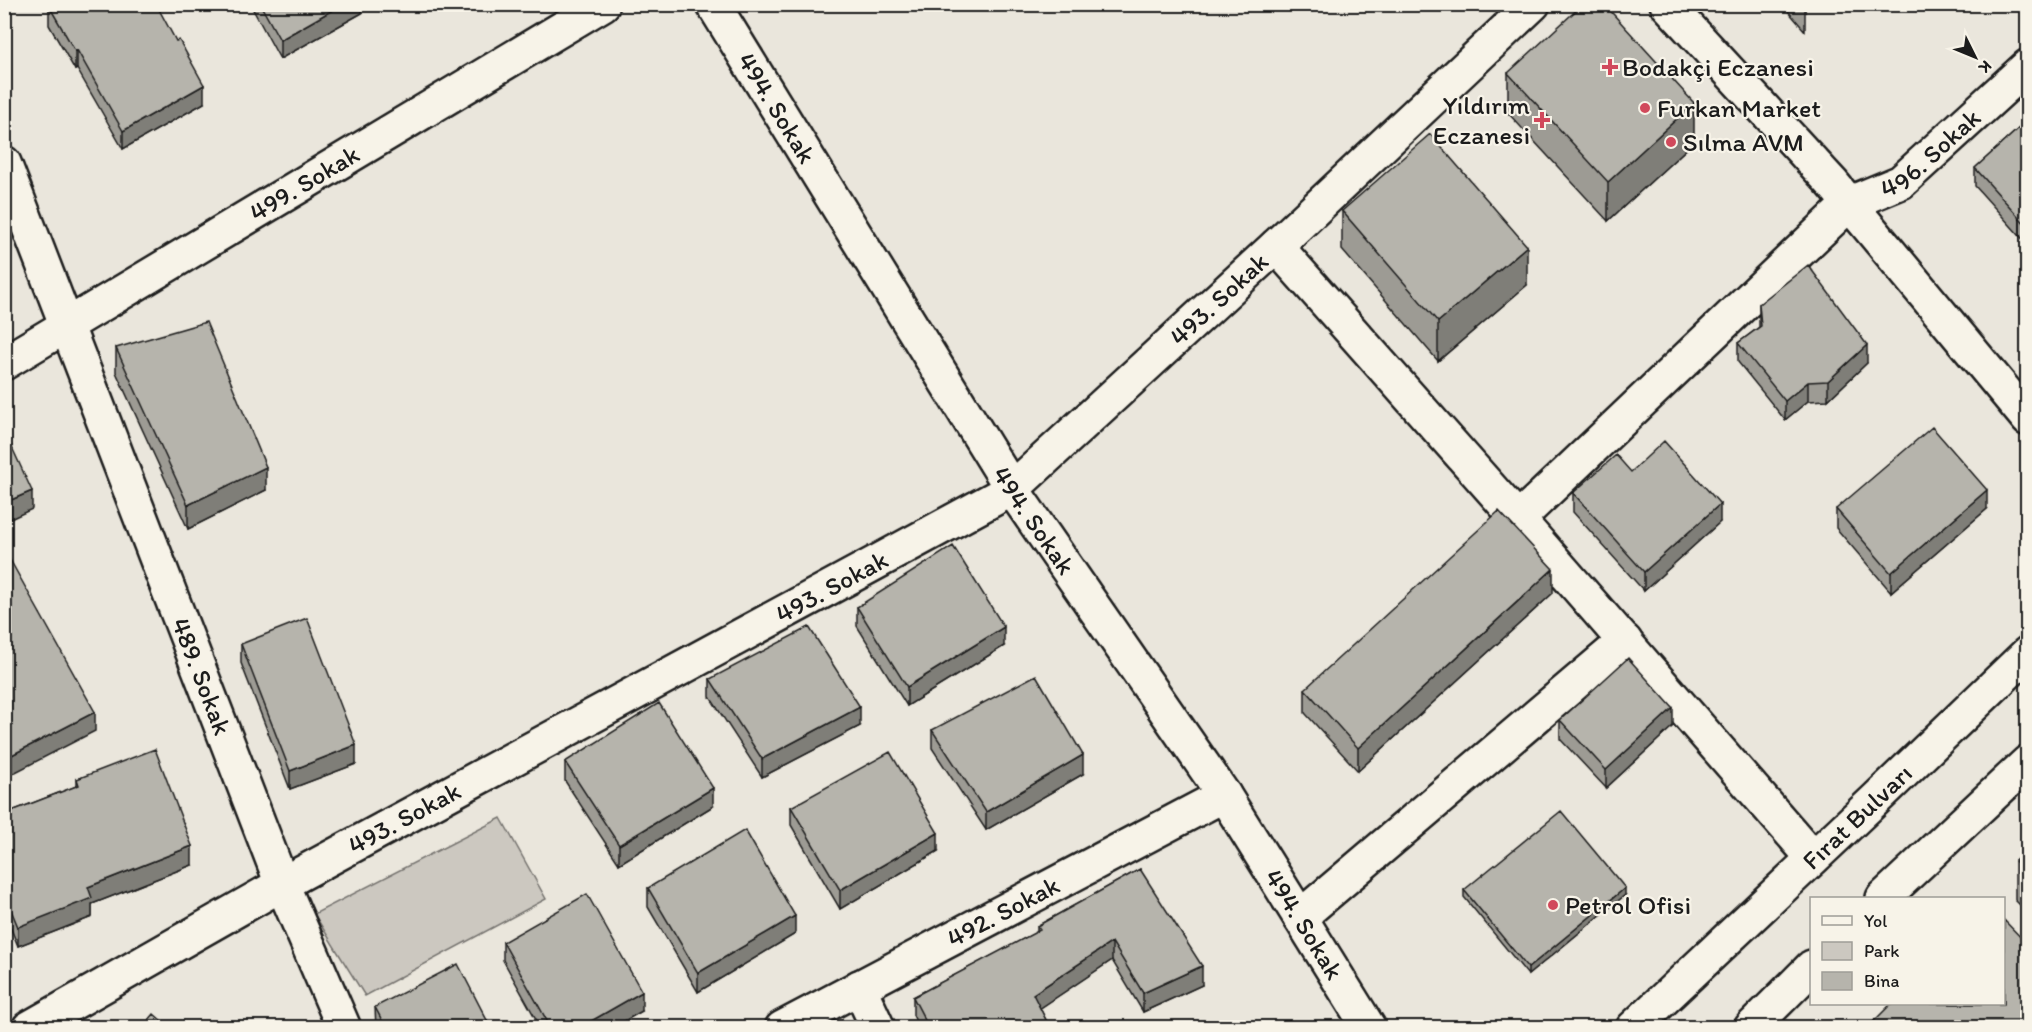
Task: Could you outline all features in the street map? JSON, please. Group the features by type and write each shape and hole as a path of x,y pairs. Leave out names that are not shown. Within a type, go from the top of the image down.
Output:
{"street":[{"name":"499. Sokak","path":"4,363 603,4"},
{"name":"494. Sokak","path":"712,4 1012,489 1224,795 1369,1028"},
{"name":"493. Sokak","path":"29,1028 282,884 1012,489 1276,246 1533,4"},
{"path":"1667,4 1850,203 2028,419"},
{"name":"496. Sokak","path":"1850,203 1901,182 2028,66"},
{"name":"489. Sokak","path":"4,163 282,884 344,1028"},
{"path":"1518,519 1850,203"},
{"path":"1276,246 1518,519 1813,858"},
{"path":"1300,917 1625,641"},
{"name":"Fırat Bulvarı","path":"1633,1028 2028,653"},
{"path":"1884,897 2028,762"},
{"name":"492. Sokak","path":"782,1028 1224,795"},
{"path":"1751,1028 1810,969"},
{"path":"859,987 878,1028"}],"green space":[{"path":"501,818 546,899 365,996 314,914"}],"building":[{"path":"53,4 156,4 204,85 123,131 49,6"},
{"path":"260,4 343,4 280,40"},
{"path":"1583,4 1604,4 1694,103 1608,182 1508,73"},
{"path":"2028,120 2028,227 1975,168"},
{"path":"1430,134 1527,246 1438,322 1342,211"},
{"path":"1808,265 1867,345 1828,381 1808,382 1785,401 1738,343 1761,326 1759,304"},
{"path":"206,322 266,467 188,505 116,348"},
{"path":"1932,427 1987,490 1891,573 1836,509"},
{"path":"4,430 32,491 4,503"},
{"path":"1664,441 1720,504 1644,572 1573,493 1616,455 1631,472"},
{"path":"1499,511 1553,569 1358,748 1305,689"},
{"path":"953,546 1004,627 907,687 857,607"},
{"path":"4,549 95,712 4,759"},
{"path":"307,618 356,745 290,771 241,644"},
{"path":"809,627 860,707 762,759 710,679"},
{"path":"1628,658 1673,708 1606,770 1560,720"},
{"path":"1036,675 1083,755 986,812 932,730"},
{"path":"659,703 713,788 619,845 565,762"},
{"path":"155,749 192,846 88,887 92,898 18,927 4,893 4,814 79,785 77,779"},
{"path":"890,752 938,833 840,890 791,807"},
{"path":"1561,811 1625,888 1528,968 1464,890"},
{"path":"745,830 795,916 698,973 648,888"},
{"path":"2028,849 2028,873 2015,861"},
{"path":"1140,869 1202,966 1143,993 1112,942 1033,994 1050,1028 929,1028 913,997 1040,930 1037,926"},
{"path":"587,894 642,992 579,1028 551,1028 503,942"},
{"path":"2005,921 2028,945 2028,1028 1867,1028 1890,1005 2005,1005"},
{"path":"458,964 491,1028 386,1028 375,1007"},
{"path":"154,1014 170,1028 142,1028"},
{"path":"800,1023 803,1028 792,1028"}],"place":[{"name":"Bodakçi Eczanesi","path":"1610,67"},
{"name":"Furkan Market","path":"1645,108"},
{"name":"Yıldırım Eczanesi","path":"1542,120"},
{"name":"Sılma AVM","path":"1671,142"},
{"name":"Petrol Ofisi","path":"1553,905"}]}
